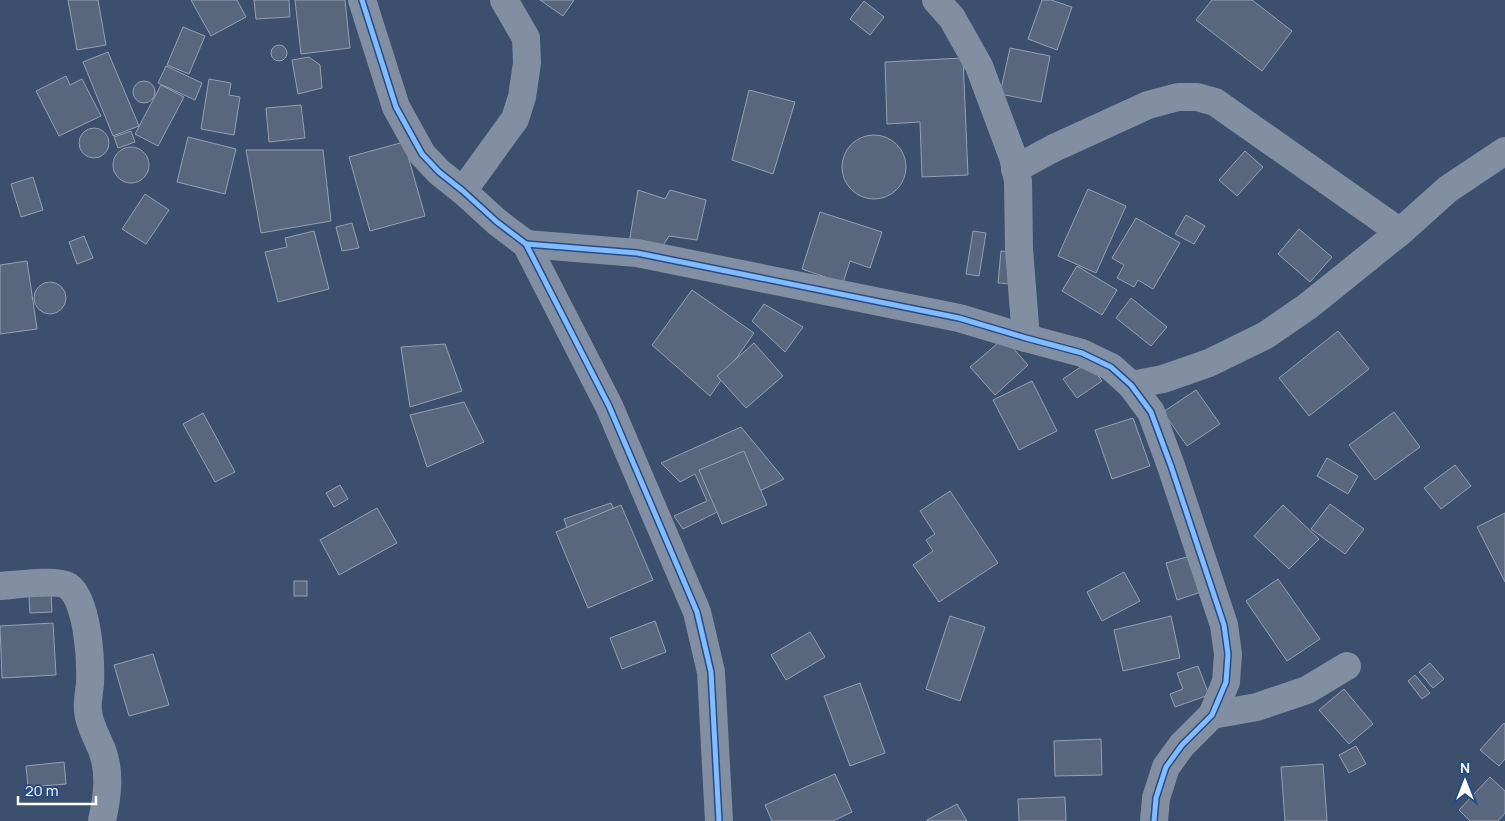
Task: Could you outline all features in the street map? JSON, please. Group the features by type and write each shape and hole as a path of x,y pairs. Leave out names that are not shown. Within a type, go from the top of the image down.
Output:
{"street":[{"path":"362,0 396,107 422,154 439,172 497,222 526,244 609,406 697,612 711,672 719,821"},
{"path":"463,192 515,120 522,97 527,63 526,38 504,0"},
{"path":"936,0 952,18 979,66 1013,156 1018,181 1026,338"},
{"path":"1015,169 1054,148 1148,105 1178,97 1197,97 1215,102 1400,232"},
{"path":"1131,385 1163,379 1209,363 1266,335 1308,306 1400,232 1448,189 1505,151"},
{"path":"526,244 646,255 959,318 1082,353 1112,367 1131,385 1151,412 1174,474 1224,625 1228,654 1226,682 1212,715 1182,745 1166,768 1156,798 1154,821"},
{"path":"0,586 55,582 67,586 76,594 87,631 90,660 88,711 92,727 103,751 108,773 106,804 102,821"},
{"path":"1212,715 1257,707 1307,690 1346,666"}],"building":[{"path":"68,0 98,0 106,45 77,50"},
{"path":"191,0 237,0 246,17 211,36"},
{"path":"254,0 289,0 290,17 256,19"},
{"path":"295,0 345,0 350,48 301,54"},
{"path":"540,0 574,0 563,16"},
{"path":"1042,0 1051,0 1072,7 1057,50 1028,39"},
{"path":"1212,0 1252,0 1292,31 1262,71 1196,20"},
{"path":"864,1 884,17 870,35 850,19"},
{"path":"183,27 205,36 189,74 167,65"},
{"path":"276,45 282,45 287,50 285,59 276,61 271,56 271,50"},
{"path":"1010,48 1050,56 1041,102 1000,94"},
{"path":"108,52 139,126 113,136 83,62"},
{"path":"309,57 320,65 322,88 298,94 292,60"},
{"path":"963,58 968,175 922,177 920,122 887,124 885,62"},
{"path":"166,66 202,83 195,100 158,83"},
{"path":"66,76 70,85 82,79 101,116 59,136 36,91"},
{"path":"209,79 231,83 229,95 240,97 234,135 201,129"},
{"path":"144,81 152,84 155,92 152,100 144,103 136,100 133,92 136,84"},
{"path":"161,85 184,97 158,146 135,134"},
{"path":"749,90 795,102 773,174 732,160"},
{"path":"301,105 305,138 269,142 266,108"},
{"path":"94,128 105,132 109,143 105,154 94,158 83,154 79,143 83,132"},
{"path":"131,131 135,142 118,148 114,137"},
{"path":"874,135 886,138 897,144 903,155 906,167 903,179 897,190 886,196 874,199 862,196 851,190 845,179 842,167 845,155 851,144 862,138"},
{"path":"188,137 236,149 225,194 177,182"},
{"path":"404,142 425,216 370,231 349,157"},
{"path":"131,147 138,148 144,152 148,158 148,172 144,178 138,182 131,183 124,182 118,178 114,172 113,165 114,158 118,152 124,148"},
{"path":"246,150 323,150 331,221 261,233"},
{"path":"1245,151 1263,167 1237,196 1219,180"},
{"path":"33,177 43,210 21,217 11,184"},
{"path":"1088,189 1126,206 1096,273 1058,256"},
{"path":"638,190 665,199 670,190 706,200 697,240 669,236 660,250 629,243"},
{"path":"145,194 169,210 146,244 122,229"},
{"path":"820,212 882,232 870,268 850,261 843,283 802,269"},
{"path":"1186,215 1205,226 1194,244 1175,234"},
{"path":"1136,218 1180,243 1153,289 1138,280 1134,287 1117,278 1124,265 1112,258"},
{"path":"352,223 359,248 342,251 336,227"},
{"path":"1299,229 1332,257 1310,282 1278,254"},
{"path":"314,231 329,289 278,302 265,252 287,247 285,238"},
{"path":"973,231 986,233 979,276 966,274"},
{"path":"84,236 93,258 77,264 69,242"},
{"path":"1001,251 1014,252 1011,284 998,283"},
{"path":"27,261 37,329 0,334 0,265"},
{"path":"1077,266 1117,290 1102,315 1062,291"},
{"path":"50,282 61,287 66,298 61,309 50,314 39,309 34,298 39,287"},
{"path":"692,290 754,333 710,396 652,345"},
{"path":"1131,298 1167,327 1151,346 1116,318"},
{"path":"764,304 803,327 785,352 752,321"},
{"path":"1338,331 1369,369 1309,416 1279,378"},
{"path":"1004,338 1028,365 995,395 970,367"},
{"path":"754,343 783,376 746,408 717,376"},
{"path":"445,344 462,391 410,407 401,347"},
{"path":"1088,362 1102,381 1077,398 1063,379"},
{"path":"1032,381 1057,431 1019,450 993,400"},
{"path":"1196,390 1220,424 1187,446 1163,412"},
{"path":"464,402 484,442 427,467 410,415"},
{"path":"1394,412 1420,447 1375,480 1349,445"},
{"path":"203,413 235,472 215,482 183,424"},
{"path":"1133,418 1150,466 1112,479 1095,430"},
{"path":"741,427 784,479 683,529 674,516 707,501 695,474 680,482 661,463"},
{"path":"744,451 767,505 722,524 699,470"},
{"path":"1327,458 1358,476 1348,494 1317,476"},
{"path":"1455,465 1471,486 1441,509 1424,488"},
{"path":"340,485 348,499 334,507 326,493"},
{"path":"950,491 998,563 939,602 913,565 933,551 926,540 935,534 920,511"},
{"path":"611,503 629,543 578,559 564,519"},
{"path":"1330,504 1364,529 1345,554 1311,529"},
{"path":"621,505 653,580 588,608 556,532"},
{"path":"1283,505 1319,539 1289,569 1254,536"},
{"path":"377,508 397,543 339,575 320,540"},
{"path":"1505,513 1505,582 1477,527"},
{"path":"1190,556 1201,592 1177,600 1166,563"},
{"path":"1124,572 1140,601 1102,621 1087,592"},
{"path":"1278,579 1320,639 1287,661 1246,601"},
{"path":"294,581 307,581 307,596 294,596"},
{"path":"51,594 52,612 30,613 29,596"},
{"path":"950,616 985,627 960,701 926,689"},
{"path":"1171,616 1180,658 1123,671 1114,630"},
{"path":"655,621 666,652 622,669 610,638"},
{"path":"53,623 56,675 2,678 0,626"},
{"path":"810,632 825,657 786,680 771,655"},
{"path":"153,654 169,705 129,716 114,665"},
{"path":"1430,663 1444,679 1433,688 1419,672"},
{"path":"1198,666 1209,695 1175,707 1170,694 1183,689 1177,673"},
{"path":"1415,675 1430,693 1422,699 1408,681"},
{"path":"860,683 885,753 850,766 824,696"},
{"path":"1344,689 1373,724 1349,744 1319,710"},
{"path":"1504,723 1505,759 1499,766 1480,750"},
{"path":"1101,739 1102,775 1055,776 1054,741"},
{"path":"1356,746 1366,764 1349,773 1339,755"},
{"path":"64,762 66,784 28,787 26,766"},
{"path":"1323,764 1327,821 1285,821 1281,767"},
{"path":"835,774 852,812 833,821 772,821 765,805"},
{"path":"1490,777 1505,791 1505,813 1498,821 1470,821 1459,810"},
{"path":"1065,797 1066,821 1019,821 1018,799"},
{"path":"957,804 967,821 927,820"}],"cycle path":[{"path":"362,0 396,107 422,154 439,172 497,222 526,244 609,406 697,612 711,672 719,821"},
{"path":"526,244 637,253 959,318 1082,353 1111,367 1131,385 1151,412 1171,466 1224,625 1228,654 1226,682 1212,715 1182,745 1166,767 1156,798 1154,821"}]}
